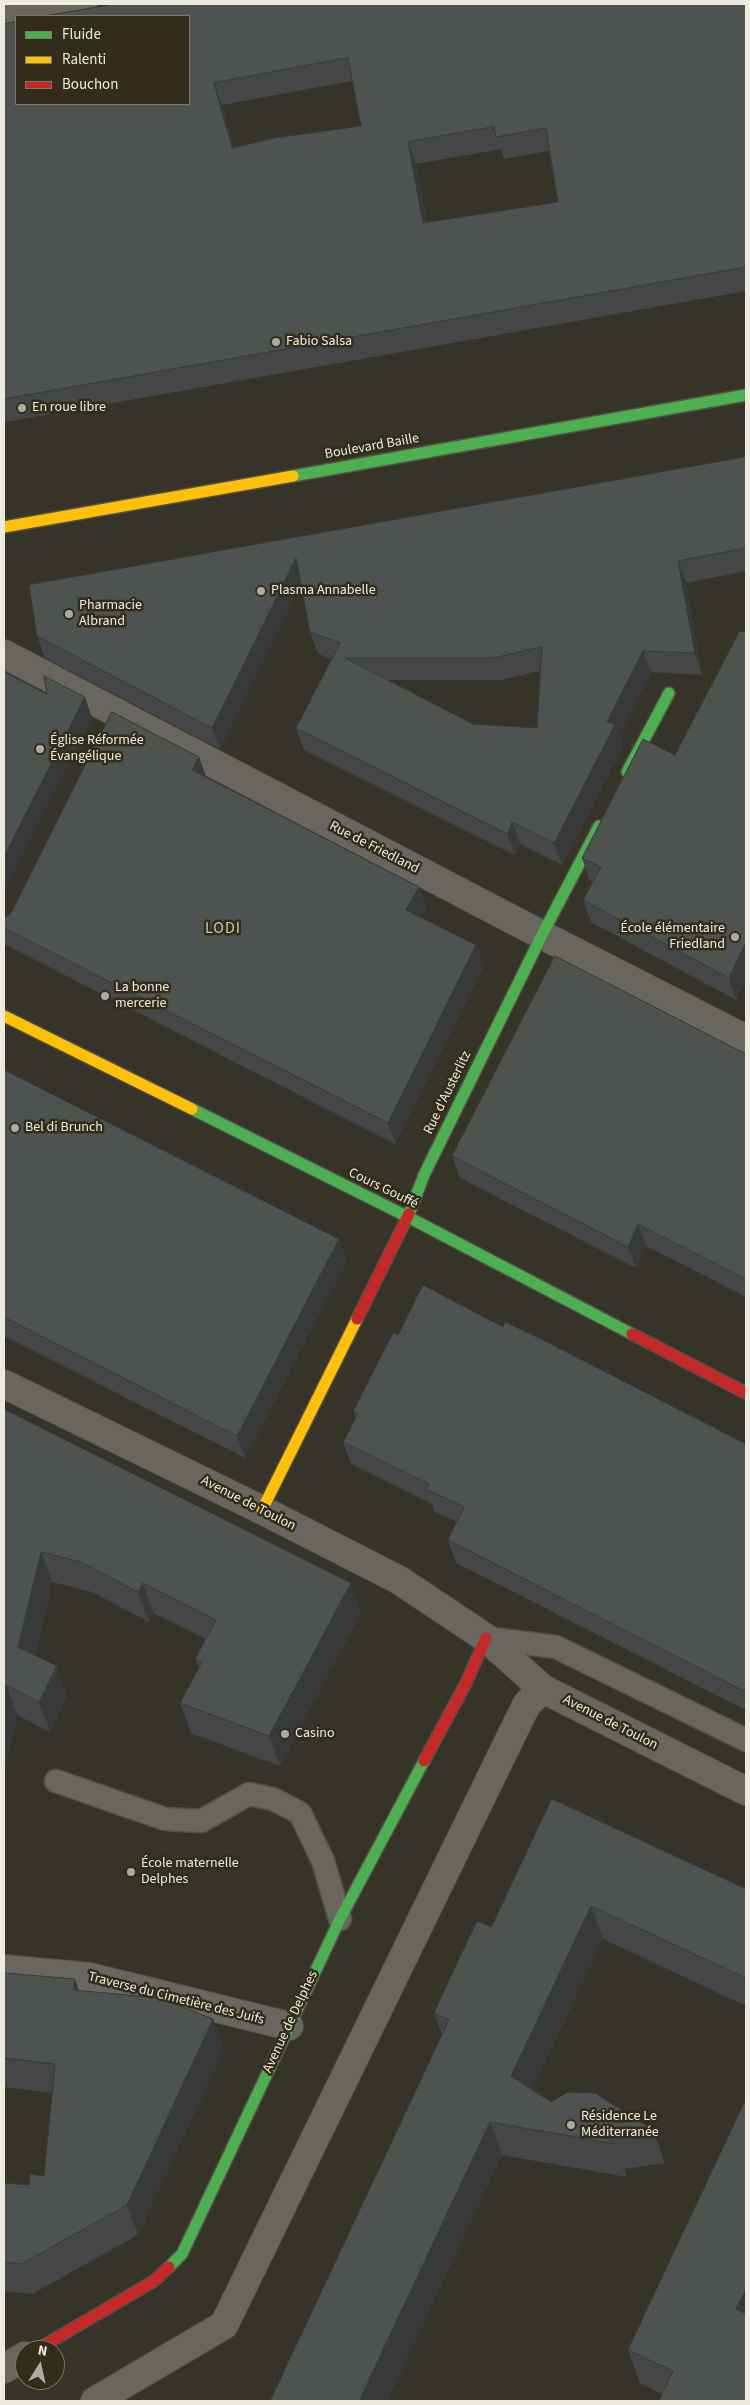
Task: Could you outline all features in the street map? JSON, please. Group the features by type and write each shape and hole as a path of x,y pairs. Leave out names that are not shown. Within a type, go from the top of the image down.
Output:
{"street":[{"path":"21,15 83,4"},
{"name":"Boulevard Baille","path":"4,527 746,395"},
{"name":"Rue de Friedland","path":"4,654 108,721 542,935 746,1039"},
{"path":"624,779 669,692"},
{"name":"Rue d'Austerlitz","path":"262,1510 408,1218 424,1175 542,935 605,814"},
{"name":"Cours Gouffé","path":"4,1016 408,1218 746,1394"},
{"name":"Avenue de Toulon","path":"4,1384 262,1510 416,1590 486,1638 543,1689 746,1791"},
{"name":"Avenue de Delphes","path":"53,2340 154,2281 182,2254 340,1919 466,1684 486,1638"},
{"path":"95,2401 224,2325 519,1719 527,1704 543,1689"},
{"name":"Traverse du Cimetière des Juifs","path":"4,1969 90,1976 289,2026"},
{"path":"4,2369 15,2362"}],"lane":[{"name":"Avenue de Toulon","path":"486,1638 556,1647 746,1740"},
{"path":"56,1781 165,1819 201,1821 249,1794 273,1798 300,1813 323,1862 340,1919"}],"building":[{"path":"115,4 746,4 746,267 4,399 4,24 15,21 15,105 190,105 190,15 51,15","holes":["348,58 361,126 274,138 232,148 214,83","494,127 496,137 546,128 558,202 423,223 408,142"]},
{"path":"746,457 746,548 678,561 695,653 643,651 607,721 615,725 554,843 512,822 507,834 296,728 340,643 310,632 296,558 212,728 37,636 29,585","holes":["542,647 537,728 473,724 345,658 493,658"]},
{"path":"746,631 746,942 729,978 583,900 601,867 582,858 643,739 675,755 739,632"},
{"path":"4,672 47,694 44,676 85,697 4,857"},
{"path":"112,712 199,757 192,770 419,887 406,910 476,945 388,1123 4,928 4,919 11,913"},
{"path":"555,956 746,1054 746,1279 638,1224 628,1247 452,1156"},
{"path":"4,1070 339,1239 237,1436 4,1317"},
{"path":"423,1285 503,1327 505,1322 543,1340 746,1444 746,1692 448,1540 464,1507 426,1489 429,1484 343,1442 358,1414 353,1411 393,1333 398,1335"},
{"path":"4,1409 351,1583 269,1736 180,1703 202,1662 195,1659 216,1620 143,1583 138,1592 81,1562 41,1552 18,1647 57,1666 39,1702 6,1685 4,1697"},
{"path":"552,1799 746,1889 746,1978 591,1906 511,2076 551,2102 568,2092 595,2093 653,2130 605,2137 615,2144 490,2122 359,2401 270,2401 449,2020 434,2013 449,1980 477,1921 491,1927"},
{"path":"4,1973 75,1979 73,1990 160,1998 213,2019 127,2205 21,2264 4,2262 4,2183 29,2185 30,2174 44,2176 55,2064 4,2058"},
{"path":"746,2099 746,2289 736,2309 746,2314 746,2401 659,2401 673,2371 628,2350"}],"traffic: fast":[{"path":"293,476 746,395"},
{"path":"627,772 669,693"},
{"path":"409,1214 424,1175 542,935 599,826"},
{"path":"192,1109 408,1217 632,1334"},
{"path":"169,2267 182,2254 340,1919 424,1761"}],"traffic: slow":[{"path":"4,527 293,476"},
{"path":"4,1016 192,1109"},
{"path":"262,1510 357,1319"}],"traffic: jam":[{"path":"357,1319 409,1214"},
{"path":"632,1334 746,1393"},
{"path":"424,1761 466,1683 486,1638"},
{"path":"53,2340 154,2281 169,2267"}],"place":[{"name":"Fabio Salsa","path":"276,342"},
{"name":"En roue libre","path":"22,408"},
{"name":"Plasma Annabelle","path":"261,591"},
{"name":"Pharmacie Albrand","path":"69,614"},
{"name":"Église Réformée Évangélique","path":"40,749"},
{"name":"École élémentaire Friedland","path":"735,937"},
{"name":"La bonne mercerie","path":"105,996"},
{"name":"Bel di Brunch","path":"15,1128"},
{"name":"Casino","path":"285,1734"},
{"name":"École maternelle Delphes","path":"131,1872"},
{"name":"Résidence Le Méditerranée","path":"571,2125"}],"district":[{"name":"LODI","path":"223,929"}]}
